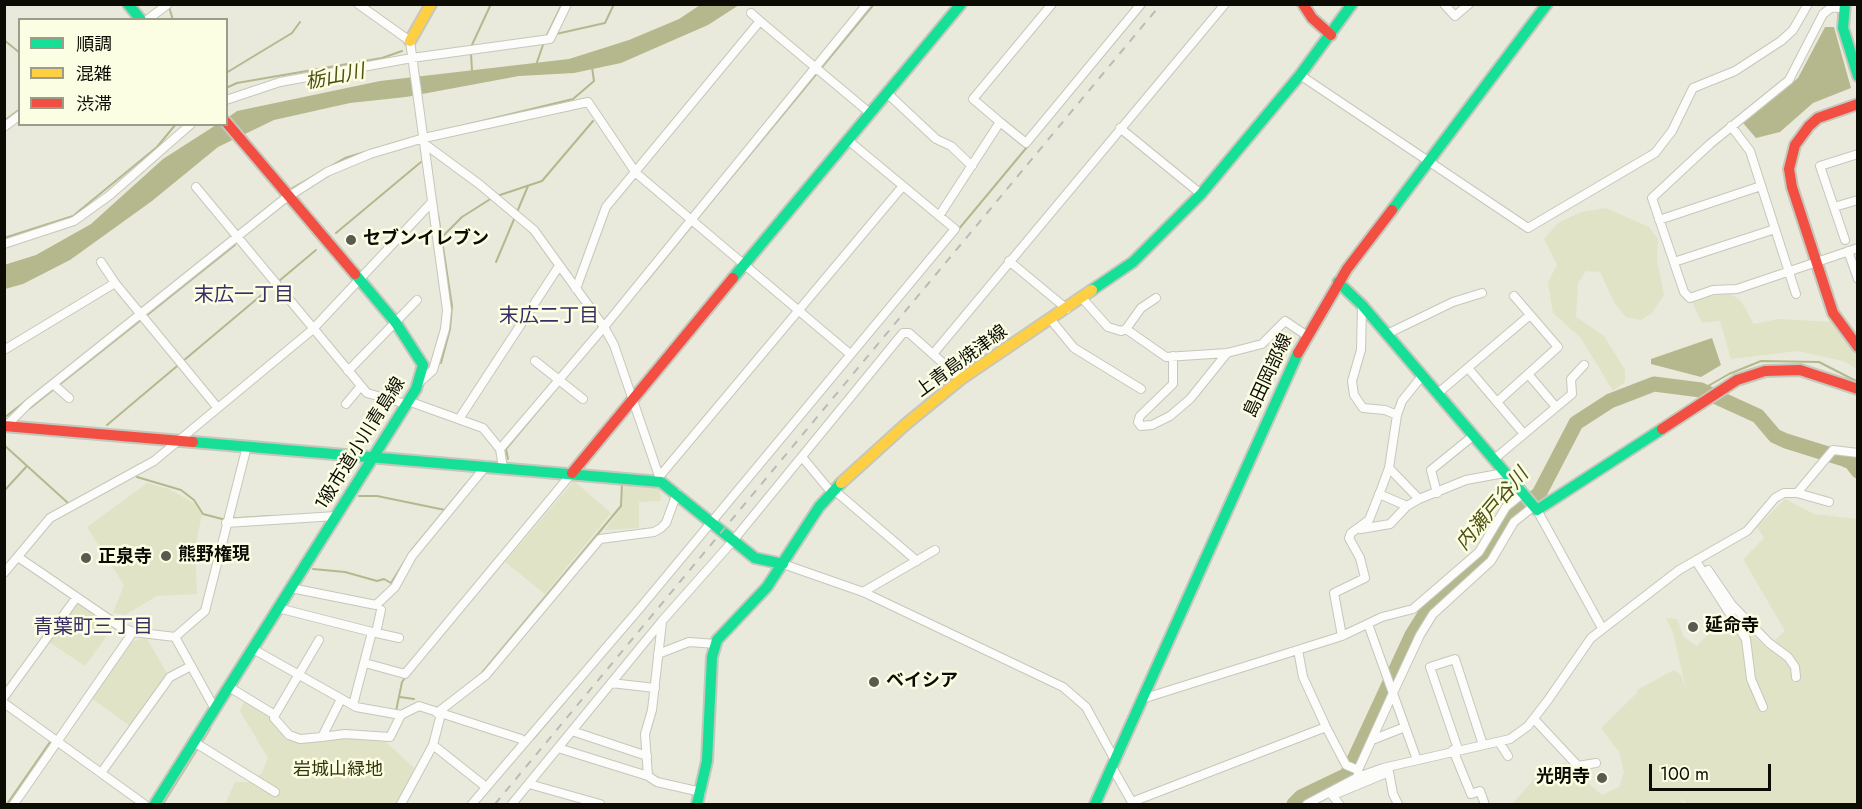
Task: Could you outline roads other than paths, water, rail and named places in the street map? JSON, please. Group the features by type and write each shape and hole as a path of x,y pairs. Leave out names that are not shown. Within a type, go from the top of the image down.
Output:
{"street":[{"path":"128,4 139,18"},
{"path":"358,4 410,41"},
{"path":"421,381 433,370 445,329 447,310 410,41 431,4"},
{"path":"228,99 280,82 550,39 567,4"},
{"path":"500,449 606,331 692,220 867,4"},
{"path":"365,663 405,674 961,4"},
{"path":"1052,4 973,99 1026,142 1141,4"},
{"path":"933,354 1224,4"},
{"path":"1303,4 1312,18 1331,34"},
{"name":"上青島焼津線","path":"716,644 722,634 761,595 833,491 961,379 1051,320 1133,262 1201,194 1300,75 1352,4"},
{"path":"1444,4 1455,15 1469,4"},
{"name":"島田岡部線","path":"1095,804 1306,335 1338,282 1547,4"},
{"path":"1300,75 1429,159 1528,228 1655,153 1672,131 1693,88 1735,71 1781,40 1792,30 1808,4"},
{"path":"150,18 165,6"},
{"path":"1857,76 1843,28 1842,6 1832,8 1823,14 1789,80 1731,126 1652,198 1684,292 1690,298 1713,290 1737,289 1857,248"},
{"path":"751,13 871,114"},
{"path":"576,289 603,212 760,21"},
{"path":"888,94 936,138 951,146 972,166"},
{"path":"5,426 53,384 141,315 234,235 289,196 346,163 588,102 636,173 850,354"},
{"path":"1857,104 1818,118 1800,136 1791,158 1792,187 1833,313 1857,347"},
{"path":"4,127 18,116"},
{"path":"939,216 1000,122"},
{"name":"1級市道小川青島線","path":"155,804 421,381 423,365 396,323 228,124"},
{"path":"4,244 74,221 110,195 189,126"},
{"path":"1731,126 1750,151 1796,294"},
{"path":"1120,128 1201,194"},
{"path":"472,804 524,742 528,741 955,229 849,141"},
{"path":"425,142 534,230 606,331 634,399 660,479 732,542 755,558 783,564 863,592 1063,687 1086,707 1132,803 1326,727"},
{"path":"1845,240 1820,166 1857,154"},
{"path":"1659,220 1761,186"},
{"path":"196,187 312,330 367,393 407,402 483,428 500,449 503,468"},
{"path":"660,479 902,187"},
{"path":"1834,207 1857,200"},
{"path":"4,573 50,518 154,461 176,440 312,330 432,202"},
{"path":"1674,262 1775,229"},
{"path":"1848,251 1857,279"},
{"path":"1010,261 1067,309"},
{"path":"101,262 115,283 217,407"},
{"path":"459,419 559,266"},
{"path":"1338,282 1362,305 1529,502 1602,628"},
{"path":"4,350 115,283"},
{"path":"1387,334 1453,302 1482,293"},
{"path":"1497,402 1558,347 1514,296"},
{"path":"1082,298 1108,327 1116,330 1126,329 1166,357 1227,353 1262,344 1286,321 1306,335"},
{"path":"1126,329 1141,308 1156,298"},
{"path":"348,371 417,300"},
{"path":"1362,305 1361,350 1352,381 1354,395 1363,408 1384,410 1397,415"},
{"path":"1437,394 1530,315"},
{"path":"1051,320 1074,348 1141,389"},
{"path":"515,803 662,621 732,542 903,333 909,333 961,379"},
{"path":"1173,356 1173,384 1140,416 1138,422 1141,426 1152,425 1170,416 1190,399 1227,353"},
{"path":"535,361 583,399"},
{"path":"1493,460 1572,393 1571,379 1584,365"},
{"path":"1468,368 1524,434"},
{"path":"1142,699 1342,636 1383,617 1413,609 1424,603 1479,552 1506,507 1529,502 1720,389 1750,375 1788,369 1814,372 1857,389"},
{"path":"1528,374 1556,407"},
{"path":"1342,636 1334,594 1365,578 1360,558 1349,538 1355,530 1369,520 1389,468 1397,415 1402,400 1422,376"},
{"path":"53,384 69,398"},
{"path":"346,404 361,386"},
{"path":"5,426 660,479"},
{"path":"1437,493 1431,470 1473,436"},
{"path":"18,557 76,598 133,632 175,637 206,611 226,523 247,446"},
{"path":"1797,493 1829,455 1837,449 1857,453"},
{"path":"802,457 833,491 917,561"},
{"path":"291,588 376,605 395,586 411,556 486,466"},
{"path":"1389,468 1419,500"},
{"path":"1355,530 1390,524 1407,506 1419,500 1466,480 1504,472"},
{"path":"401,804 434,745 439,714 486,675 600,539 654,532 661,528 666,523 677,493"},
{"path":"1358,774 1510,739 1534,718 1591,638 1678,570 1747,531 1775,498 1784,494 1797,493 1828,502"},
{"path":"1379,494 1407,506"},
{"path":"1335,800 1358,774 1420,635 1433,614 1491,561 1529,502"},
{"path":"226,523 336,516"},
{"path":"863,592 935,550"},
{"path":"1698,560 1732,605 1769,643 1788,657 1795,667 1796,677"},
{"path":"1698,560 1746,639 1751,679 1763,707"},
{"path":"4,697 76,598"},
{"path":"278,608 399,638"},
{"path":"353,705 381,610"},
{"path":"648,776 645,734 654,688 662,621"},
{"path":"1368,624 1405,727 1413,761"},
{"path":"14,804 133,632"},
{"path":"175,637 215,709"},
{"path":"319,640 274,718 289,735 300,739 322,736 390,736 401,715 419,706 521,739 524,742"},
{"path":"658,654 689,642 716,644 712,657 707,761 697,804"},
{"path":"253,649 353,705 401,715"},
{"path":"1298,650 1303,677 1326,727 1346,765 1358,774"},
{"path":"1483,745 1455,659 1430,667 1472,794 1480,791 1484,802"},
{"path":"101,773 170,677 191,666"},
{"path":"611,683 654,688"},
{"path":"229,687 275,715"},
{"path":"322,736 341,699"},
{"path":"4,703 144,804"},
{"path":"1534,718 1578,766 1596,763"},
{"path":"1372,740 1405,727"},
{"path":"572,731 647,756"},
{"path":"194,742 275,792"},
{"path":"1499,742 1509,756"},
{"path":"434,745 486,788"},
{"path":"558,748 648,776 657,782 701,792"},
{"path":"1307,804 1335,800 1413,761"},
{"path":"1389,772 1393,794 1398,804"},
{"path":"529,784 600,804"}],"waterway":[{"path":"471,47 491,4"},
{"path":"546,37 562,4"},
{"path":"556,34 605,23 614,4"},
{"path":"696,220 874,4"},
{"path":"958,230 1146,4"},
{"path":"169,7 172,18"},
{"path":"228,72 292,33 300,22"},
{"path":"4,40 18,51"},
{"path":"536,65 544,42"},
{"name":"栃山川","path":"228,87 237,83 382,58 402,51"},
{"path":"471,53 472,71"},
{"path":"453,128 573,99 594,81 592,67"},
{"path":"4,121 18,110"},
{"path":"497,196 542,181 593,121"},
{"path":"4,238 73,216 157,147 174,126"},
{"path":"289,190 345,158 398,142"},
{"path":"336,233 421,162"},
{"path":"496,262 528,186"},
{"path":"442,237 462,217 492,198"},
{"path":"438,214 452,306 450,329 441,363"},
{"path":"645,283 693,224"},
{"path":"146,316 235,245"},
{"path":"279,281 316,250"},
{"path":"107,425 271,287"},
{"path":"59,385 141,320"},
{"path":"4,418 114,331"},
{"path":"1701,390 1729,374 1761,361 1819,362 1858,382"},
{"name":"内瀬戸谷川","path":"1294,804 1301,797 1347,775 1412,635 1427,611 1491,549 1504,524 1515,512 1539,494 1576,423 1610,401 1654,384 1701,390 1758,416 1775,436 1844,459 1851,462 1858,471"},
{"path":"29,409 54,389"},
{"path":"508,459 506,449 551,395"},
{"path":"4,445 68,503"},
{"path":"4,491 26,467"},
{"path":"137,477 181,490 194,500 203,514 222,519 272,516"},
{"path":"313,569 345,572 377,581 384,579 391,583 411,551 467,483"},
{"path":"461,690 481,674 621,506 622,484"},
{"path":"359,496 377,496 445,510"},
{"path":"396,711 402,682 407,675"},
{"path":"533,739 577,687"},
{"path":"400,697 414,699"},
{"path":"163,804 210,729"},
{"path":"7,804 50,742"}],"railway":[{"path":"495,804 1161,4"}],"place":[{"name":"セブンイレブン","path":"351,240"},
{"name":"熊野権現","path":"166,556"},
{"name":"正泉寺","path":"86,558"},
{"name":"延命寺","path":"1693,627"},
{"name":"ベイシア","path":"874,682"},
{"name":"光明寺","path":"1602,778"}],"district":[{"name":"末広一丁目","path":"244,296"},
{"name":"末広二丁目","path":"549,317"},
{"name":"青葉町三丁目","path":"93,628"}],"park label":[{"name":"岩城山緑地","path":"338,771"}]}
